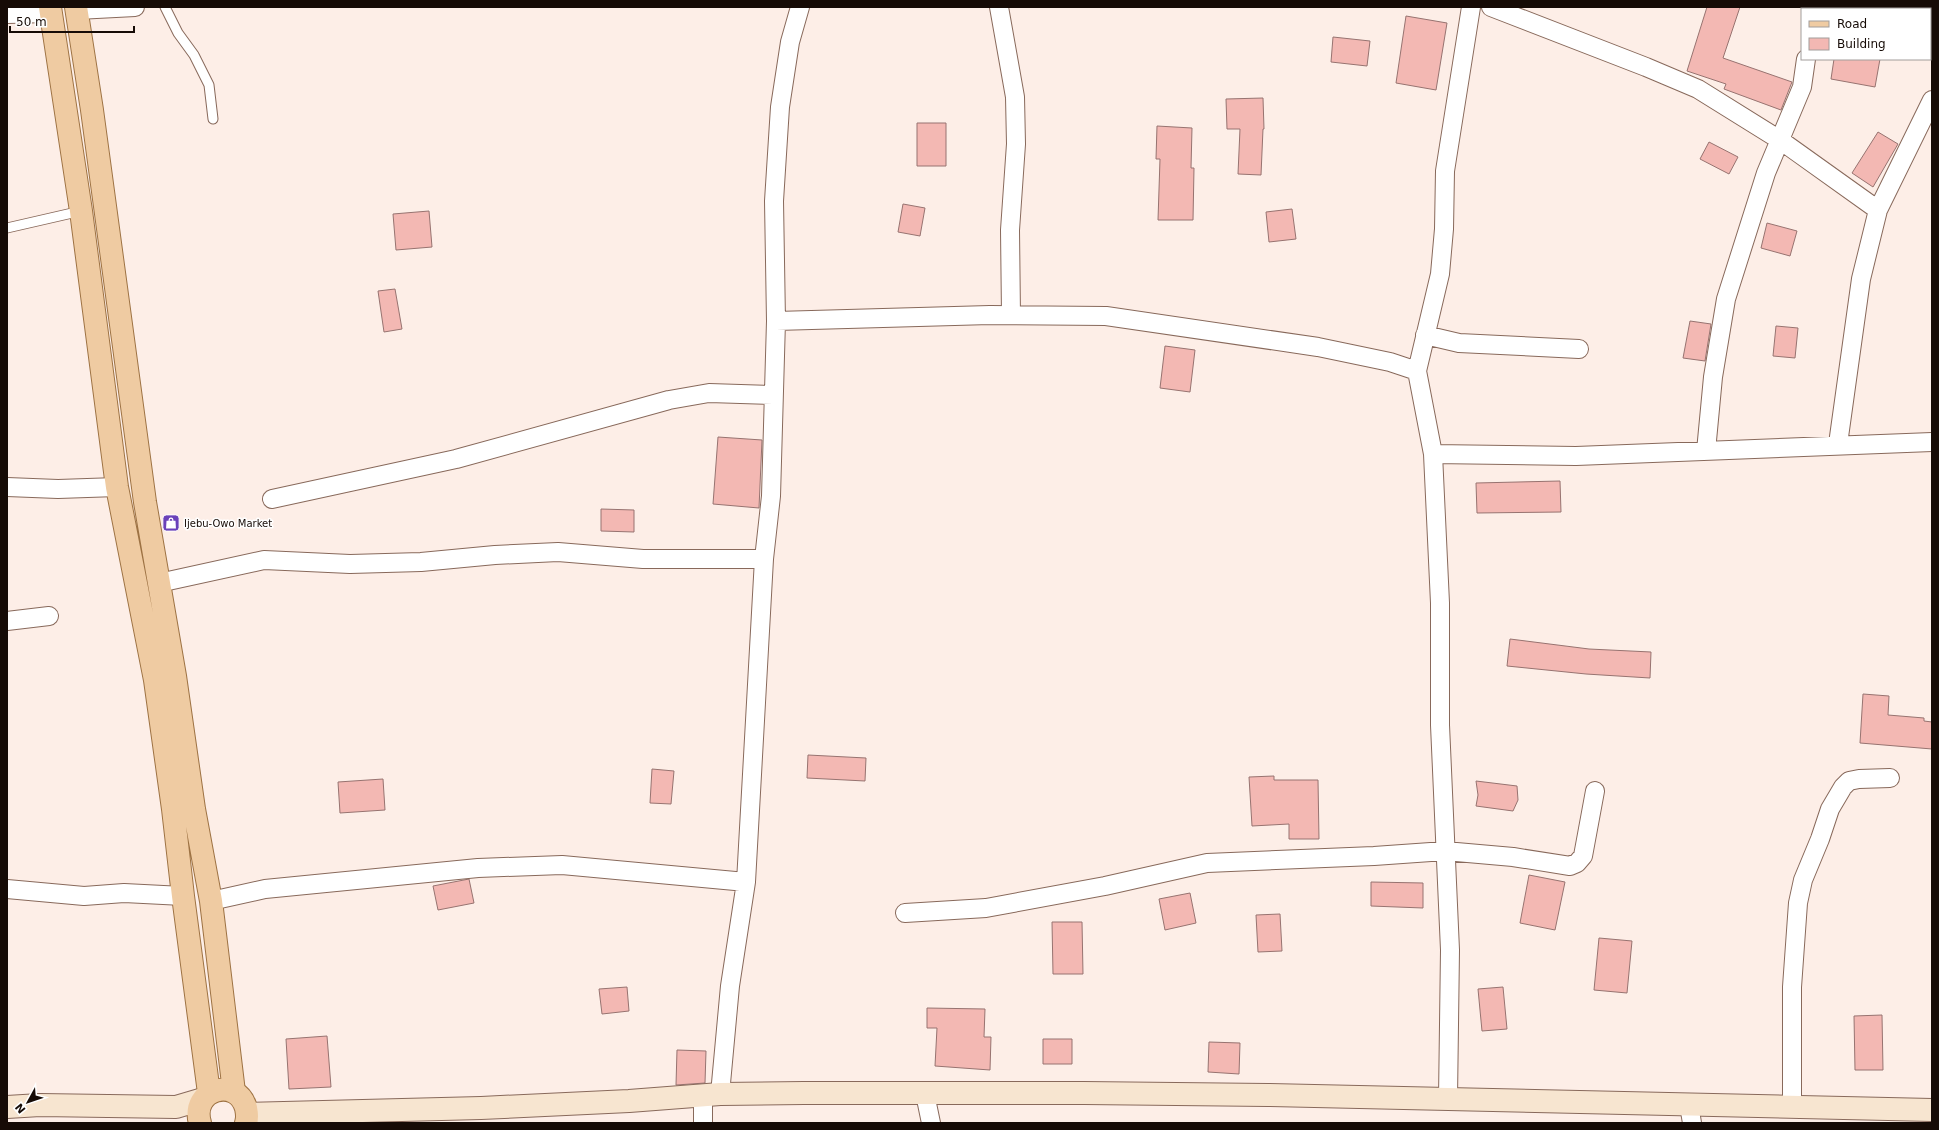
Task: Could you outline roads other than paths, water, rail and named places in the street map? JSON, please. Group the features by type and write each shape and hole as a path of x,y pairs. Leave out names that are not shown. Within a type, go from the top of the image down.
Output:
{"main road":[{"path":"77,8 145,502 175,676 194,809 211,900 234,1092"},
{"path":"51,10 81,211 117,487 155,680 173,809 203,1108"},
{"path":"203,1108 222,1089 234,1092 244,1101 247,1118"}],"street":[{"path":"77,8 134,7"},
{"path":"703,1123 712,1095 746,882 764,559 771,496 776,321 774,201 780,107 790,42 800,7"},
{"path":"999,7 1015,97 1016,144 1010,230 1011,315"},
{"path":"1448,1099 1450,950 1440,725 1440,603 1433,454 1417,371 1440,274 1444,229 1445,171 1471,7"},
{"path":"1491,7 1646,67 1698,89 1780,140 1878,210"},
{"path":"7,14 51,10"},
{"path":"1706,451 1713,377 1726,299 1766,173 1802,87 1806,60"},
{"path":"1838,444 1861,279 1878,210 1932,100"},
{"path":"776,321 1011,315 1106,316 1318,347 1390,362 1417,371"},
{"path":"1425,335 1459,343 1579,349"},
{"path":"272,498 456,460 669,400 709,393 773,395"},
{"path":"1433,454 1576,456 1838,444 1932,442"},
{"path":"7,487 58,489 117,487"},
{"path":"159,583 264,560 350,564 421,562 558,552 643,559 764,559"},
{"path":"7,621 49,616"},
{"path":"1792,1106 1792,987 1798,903 1803,880 1820,839 1830,809 1843,787 1849,781 1859,779 1890,778"},
{"path":"905,914 986,908 1105,886 1207,863 1374,856 1445,851 1513,857 1570,866 1577,863 1583,856 1595,790"},
{"path":"211,900 264,889 478,868 562,865 746,882"},
{"path":"7,889 84,896 124,893 182,896"},
{"path":"247,1118 629,1101 712,1095 1084,1093 1448,1099 1691,1114 1792,1106 1932,1110"},
{"path":"925,1094 931,1123"},
{"path":"7,1107 40,1105 203,1108"}],"lane":[{"path":"165,7 178,33 194,55 209,85 214,119"},
{"path":"7,228 81,211"}],"place":[{"name":"Ijebu-Owo Market","path":"171,523"}]}
